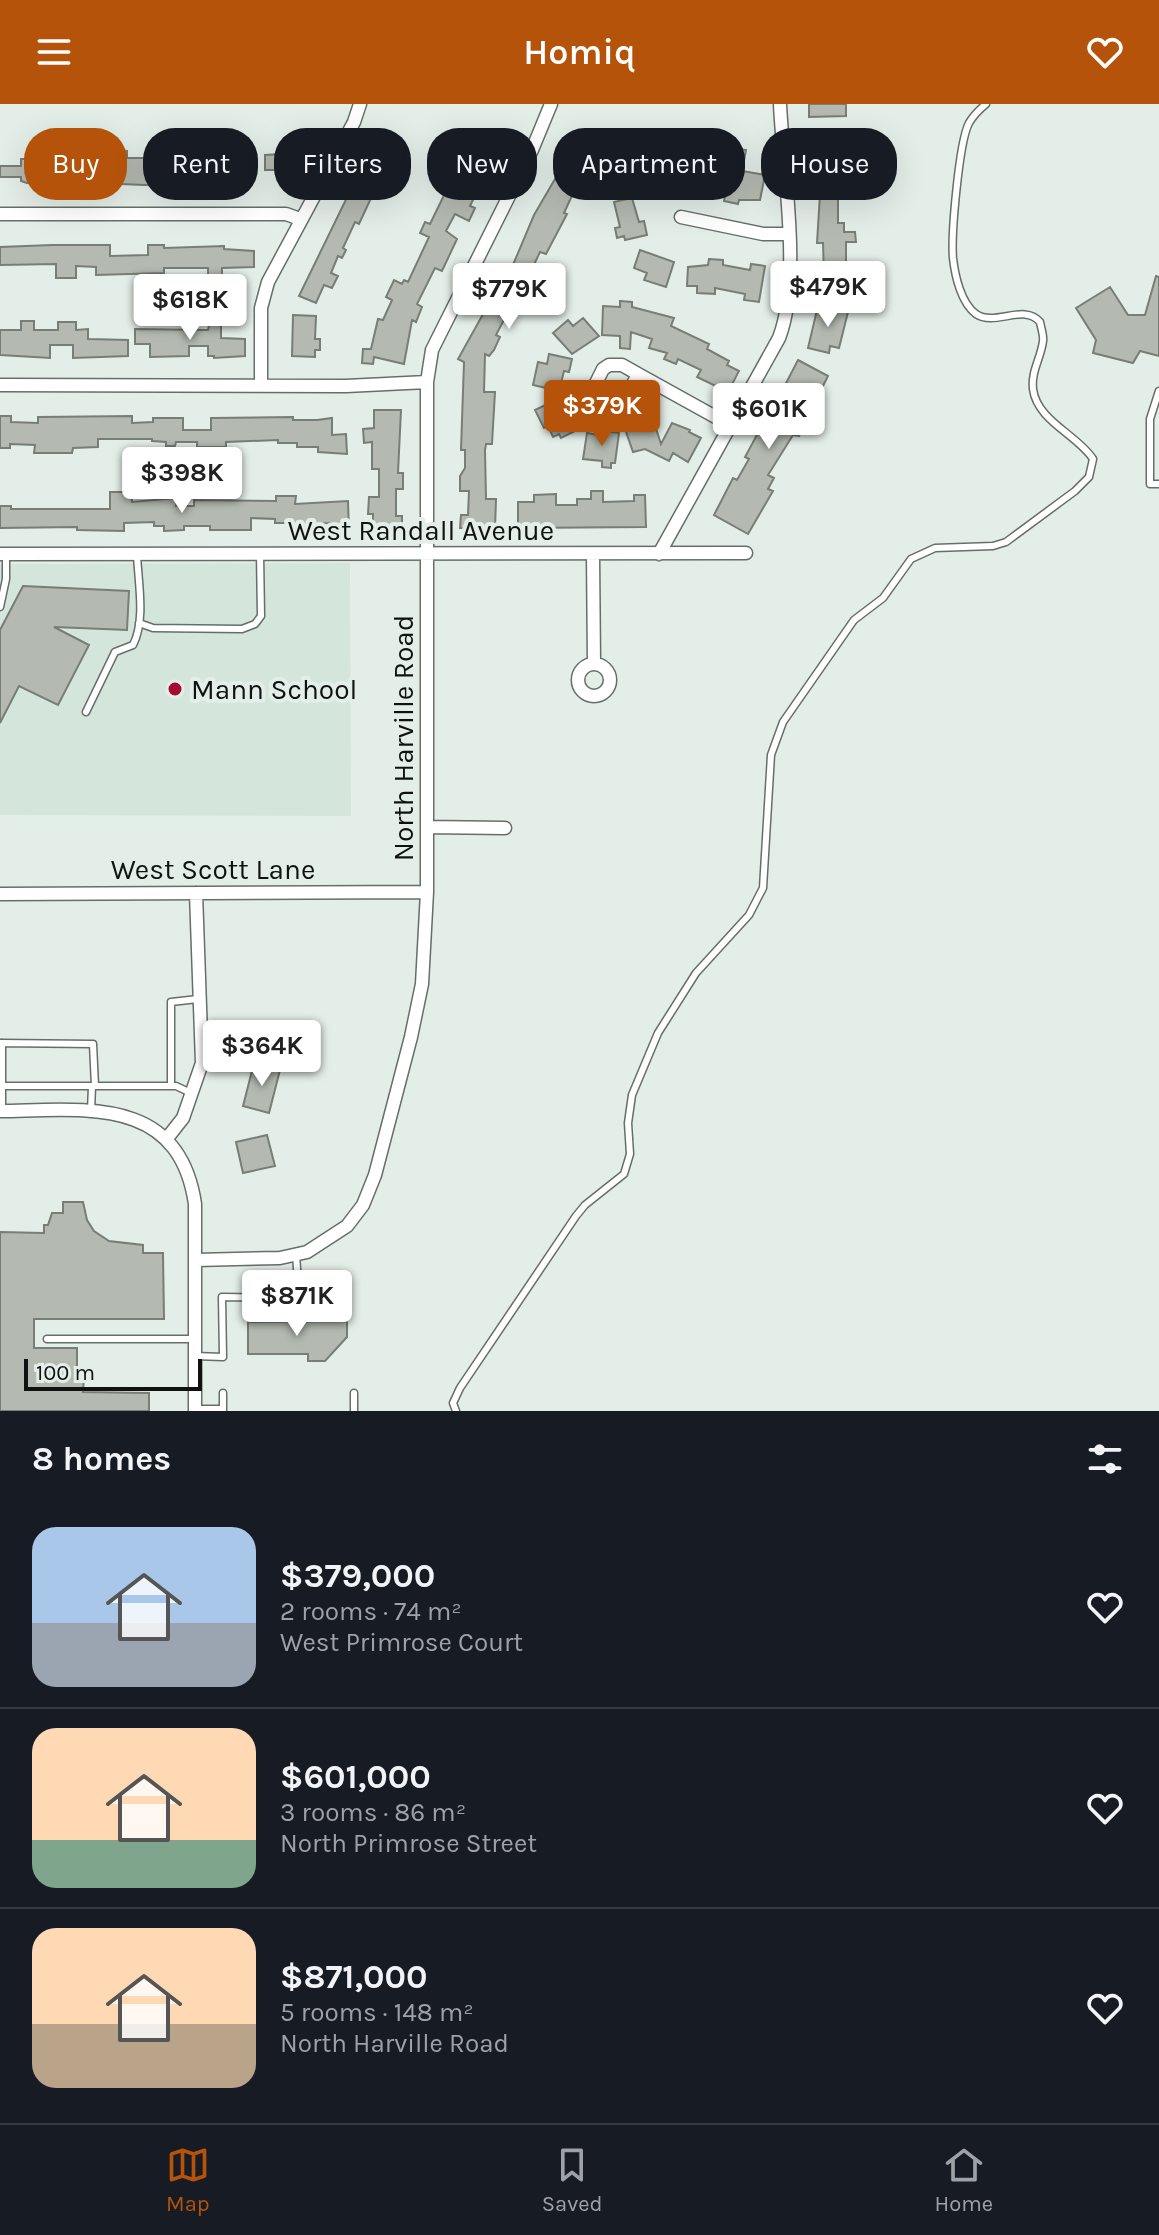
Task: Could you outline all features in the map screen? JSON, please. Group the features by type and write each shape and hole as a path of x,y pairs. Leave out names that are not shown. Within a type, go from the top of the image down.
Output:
{"street":[{"path":"261,386 261,308 268,282 354,122 360,104"},
{"name":"North Harville Road","path":"196,1260 280,1258 328,1241 347,1226 363,1205 375,1175 422,984 427,892 427,382 432,350 532,150 551,104"},
{"path":"659,554 779,338 786,320 789,299 788,234 780,104"},
{"path":"0,214 286,214 300,219"},
{"path":"681,217 763,234 788,234"},
{"path":"638,374 730,425"},
{"path":"0,385 261,386 427,382"},
{"name":"West Randall Avenue","path":"3,554 746,553"},
{"path":"593,555 594,664"},
{"path":"427,827 505,828"},
{"name":"West Scott Lane","path":"0,894 427,892"},
{"path":"168,1137 183,1118 194,1094 202,1063 196,893"},
{"path":"1,1111 91,1111 131,1117 168,1137 192,1182 196,1260 195,1410"}],"lane":[{"path":"456,1411 453,1403 460,1388 576,1216 624,1174 630,1154 628,1123 632,1095 658,1033 696,973 749,915 763,888 771,755 783,722 831,650 854,620 883,598 911,559 935,548 993,546 1006,542 1089,477 1093,459 1089,452 1067,435 1035,397 1033,374 1043,340 1040,322 1029,315 985,318 975,313 968,305 956,276 953,255 963,142 970,122 986,104"},
{"path":"1159,391 1150,419 1150,484 1159,484"},
{"path":"0,607 6,579 3,554"},
{"path":"86,712 115,652 133,645 139,623 137,554"},
{"path":"139,623 153,628 242,629 255,624 261,616 260,554"},
{"path":"171,1086 171,1002 200,999"},
{"path":"1,1111 1,1043 93,1044 91,1111"},
{"path":"1,1086 171,1086 194,1094"},
{"path":"195,1356 223,1357 222,1297 299,1298 296,1254"},
{"path":"47,1339 195,1339"},
{"path":"195,1410 223,1410 223,1393"},
{"path":"354,1393 354,1411"}],"shaded area":[{"name":"Mann School","path":"350,563 351,816 0,815 0,564"}],"building":[{"path":"809,104 846,104 846,116 809,117"},
{"path":"274,154 274,170 265,170 265,155"},
{"path":"127,158 143,158 143,185 127,184"},
{"path":"21,159 24,159 24,182 21,177 0,177 0,166 21,166"},
{"path":"745,172 761,174 760,200 745,200"},
{"path":"553,182 553,200 570,200 564,213 567,214 546,254 540,252 530,273 540,278 530,299 518,293 496,335 500,337 494,350 489,356 485,354 484,392 495,392 492,444 486,444 485,450 486,499 496,499 495,529 460,528 461,515 468,515 469,491 460,491 460,476 465,468 465,450 461,450 464,362 458,359 487,307 484,305 502,268 510,272 534,215"},
{"path":"346,200 370,200 359,224 355,222 343,248 346,250 342,258 338,256 331,273 338,276 332,288 324,285 316,303 299,296"},
{"path":"442,200 473,200 470,206 475,208 469,221 455,214 446,231 457,239 442,271 435,268 417,304 422,307 416,322 412,320 404,364 374,357 373,364 362,363 363,349 371,349 378,319 383,320 392,300 386,297 394,280 402,284 404,280 408,282 429,237 420,233 425,222 430,224"},
{"path":"633,200 639,222 644,221 647,235 625,240 624,236 617,238 615,228 620,227 614,202"},
{"path":"820,200 838,200 838,223 844,223 844,232 855,232 856,242 846,242 846,264 851,264 852,277 847,277 848,290 820,291 820,277 824,277 823,243 817,243"},
{"path":"110,245 110,256 148,255 148,245 164,245 164,248 224,246 224,249 254,251 254,267 222,268 222,288 208,288 208,268 164,268 164,273 96,275 96,267 76,266 76,278 56,278 56,264 0,265 0,247"},
{"path":"640,250 674,262 666,287 644,280 647,273 634,268"},
{"path":"709,259 723,260 723,265 750,270 751,264 765,266 759,302 744,300 745,294 715,288 715,294 697,293 697,286 687,286 688,267 708,265"},
{"path":"1156,276 1159,277 1159,356 1140,351 1133,363 1093,353 1096,340 1076,308 1110,287 1128,315 1145,315"},
{"path":"620,301 632,302 632,307 674,318 671,326 709,344 707,349 729,361 727,365 739,371 728,392 697,377 701,370 678,359 676,364 664,359 667,353 649,348 652,339 631,332 630,349 620,348 620,336 602,335 603,306 620,307"},
{"path":"821,306 848,312 839,348 830,346 829,353 808,348 817,310 821,311"},
{"path":"293,315 316,316 315,339 320,339 320,350 315,350 315,357 292,356"},
{"path":"583,318 599,336 572,354 553,333 568,320 573,326"},
{"path":"21,321 34,321 34,330 58,330 58,322 76,322 76,330 88,329 88,339 128,340 128,356 73,358 73,345 50,345 50,358 0,355 0,330 21,330"},
{"path":"209,325 221,325 221,338 245,339 245,356 214,358 208,356 208,346 189,346 189,356 150,357 150,344 135,344 135,329 208,330"},
{"path":"549,354 572,359 569,372 564,371 559,391 533,385 538,362 547,364"},
{"path":"798,360 828,376 821,390 818,388 799,425 803,428 799,436 793,435 768,475 774,478 768,489 773,491 748,534 714,515 733,478 737,480 749,459 745,457 772,407 783,413 794,392 784,387"},
{"path":"562,397 572,417 578,414 585,426 561,438 559,434 553,437 548,426 544,428 535,410"},
{"path":"374,410 401,410 398,473 403,473 403,489 396,489 396,516 402,516 402,531 373,531 373,514 368,514 369,497 379,497 379,469 372,469 372,442 364,443 363,429 374,428"},
{"path":"0,416 11,416 11,422 38,423 38,417 132,416 132,423 153,422 153,418 183,418 183,430 211,430 211,418 332,418 332,435 346,434 347,454 318,452 318,447 297,447 297,443 278,443 278,440 226,442 226,447 197,447 197,442 176,442 175,446 166,446 166,442 152,439 98,439 98,447 73,448 72,453 34,453 35,445 10,444 10,448 0,448"},
{"path":"652,416 661,444 672,423 701,438 688,462 673,453 669,461 645,449 633,452 624,426"},
{"path":"605,431 619,433 615,463 611,463 611,468 602,467 602,461 583,459 587,433 604,436"},
{"path":"591,491 603,491 603,502 634,501 634,495 645,495 646,527 518,528 518,502 534,502 534,495 556,494 556,505 577,505 577,499 591,499"},
{"path":"110,492 126,492 126,496 132,496 132,502 176,498 176,506 194,506 194,500 276,501 276,496 296,496 295,504 348,501 349,531 334,531 334,523 308,524 308,529 288,529 288,523 275,523 275,519 251,518 251,530 210,530 210,526 184,526 184,530 164,531 164,526 154,526 154,522 124,523 124,531 77,530 77,527 0,528 0,506 11,506 11,509 110,509"},
{"path":"23,586 129,591 127,630 54,627 89,645 58,705 19,686 0,723 0,630"},
{"path":"254,1022 297,1023 296,1050 253,1049"},
{"path":"254,1063 280,1070 269,1113 243,1106"},
{"path":"267,1135 275,1166 243,1173 236,1142"},
{"path":"63,1202 83,1202 87,1220 94,1231 109,1241 143,1245 143,1253 163,1253 164,1319 34,1319 34,1348 77,1348 77,1378 84,1378 83,1392 149,1393 149,1411 0,1411 0,1232 44,1233 44,1225 48,1225 52,1213 63,1213"},
{"path":"347,1321 347,1337 325,1361 308,1361 308,1354 248,1354 248,1322"}],"place":[{"name":"Mann School","path":"175,689"}]}
